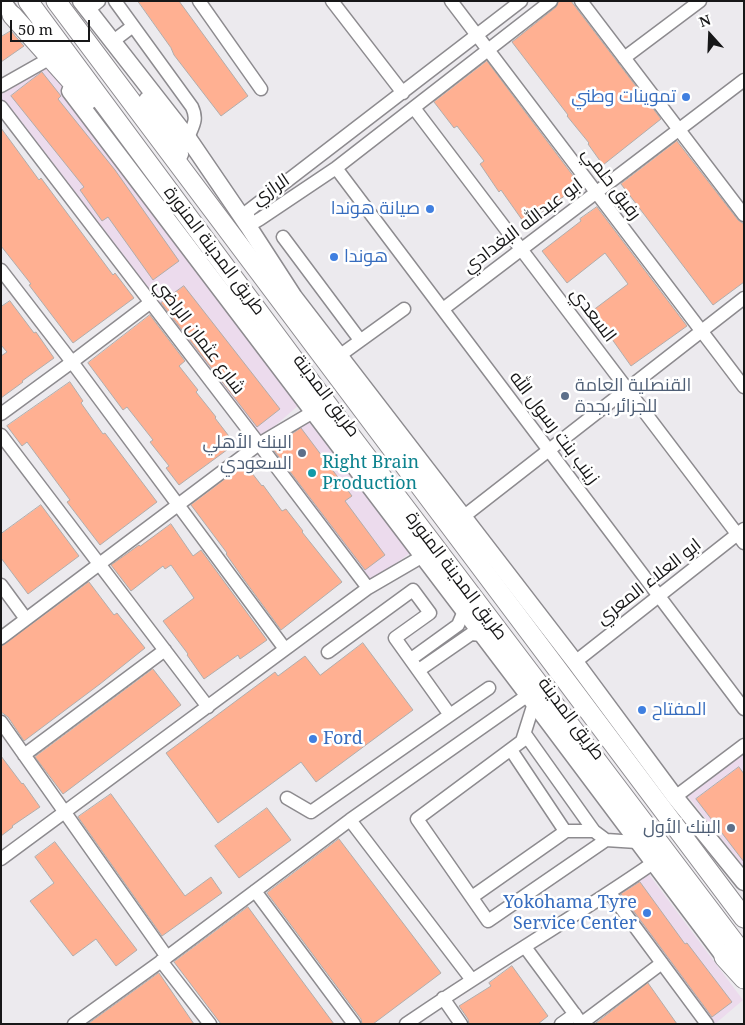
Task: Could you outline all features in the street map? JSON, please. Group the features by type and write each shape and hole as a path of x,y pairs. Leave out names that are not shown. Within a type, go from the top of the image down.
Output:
{"highway":[{"name":"طريق المدينة المنورة","path":"28,1 344,426 744,955"},
{"name":"طريق المدينة المنورة","path":"56,1 744,918"},
{"path":"7,8 192,220"},
{"path":"724,957 744,981"}],"main road":[{"name":"طريق المدينة","path":"89,4 112,42 188,138 294,298 575,662 675,797 744,882"},
{"name":"طريق المدينة","path":"7,8 423,556 724,957"},
{"path":"112,42 214,212"},
{"path":"344,426 481,634"},
{"path":"480,566 590,682"}],"street":[{"path":"115,1 196,114 196,120 188,138"},
{"path":"199,1 261,89"},
{"path":"332,1 403,93"},
{"name":"رفيق حلمي","path":"451,1 744,387"},
{"name":"الرازي","path":"248,226 248,211 521,1"},
{"name":"الرازي","path":"248,226 336,168 551,1"},
{"path":"581,1 744,215"},
{"path":"624,58 700,1"},
{"path":"112,42 133,26"},
{"path":"1,86 47,60"},
{"name":"ابو عبدالله البغدادي","path":"443,309 744,80"},
{"name":"شارع عثمان الراضي","path":"1,107 368,588"},
{"name":"السعدي","path":"414,108 627,389 742,535"},
{"path":"365,122 377,136"},
{"name":"زينب بنت رسول الله","path":"336,168 744,709"},
{"path":"283,237 360,340"},
{"path":"1,270 72,362 285,650"},
{"path":"463,517 744,298"},
{"path":"1,414 151,302"},
{"path":"339,356 404,309"},
{"path":"1,638 259,444 313,412"},
{"path":"1,435 208,707"},
{"name":"ابو العلاء المعري","path":"575,662 659,596 742,535"},
{"path":"1,860 368,588 423,556"},
{"path":"1,586 26,619"},
{"path":"328,652 413,590 430,613 395,638 450,715"},
{"path":"415,665 458,625 464,611"},
{"path":"415,665 471,634 481,634"},
{"path":"24,755 165,650"},
{"path":"287,798 311,812 489,688"},
{"path":"531,699 522,742 417,819 488,921 606,840"},
{"path":"74,1024 350,820 531,699"},
{"path":"1,722 210,1024"},
{"path":"525,734 594,831 606,840 637,842"},
{"path":"675,797 744,745"},
{"path":"510,750 566,831"},
{"path":"350,820 472,980"},
{"path":"472,897 566,831 594,831"},
{"path":"406,1024 443,998 610,893 653,863"},
{"path":"255,891 354,1024"},
{"path":"610,893 707,1024"},
{"path":"525,947 580,1020"},
{"path":"561,1024 580,1020 662,963"},
{"path":"443,998 461,1024"}],"shaded area":[{"path":"42,58 300,404 260,439 1,104 1,88"},
{"path":"310,412 414,550 369,583 264,446"},
{"name":"البنك الأول","path":"744,750 744,867 686,794"},
{"path":"648,873 743,1000 715,1024 712,1024 613,894"}],"building":[{"path":"138,1 179,1 248,96 221,116 174,55"},
{"path":"559,1 571,1 661,119 603,165 589,143 512,42 556,7"},
{"path":"11,31 24,46 1,62 1,37"},
{"path":"487,61 580,185 525,224 501,190 499,192 480,164 484,161 457,126 454,128 434,102"},
{"path":"42,72 61,96 58,99 115,170 179,261 153,280 108,217 102,221 80,190 84,187 11,96"},
{"path":"1,128 39,180 41,178 113,275 115,273 134,298 73,343 1,246"},
{"path":"677,141 738,220 744,224 744,282 713,305 621,184"},
{"path":"597,207 687,326 631,366 592,311 628,284 605,253 567,283 542,251"},
{"path":"184,286 280,409 257,427 161,303"},
{"path":"10,301 34,333 36,332 54,358 1,398 1,356 7,352 1,345 1,307"},
{"path":"150,315 185,361 179,366 198,390 196,392 235,444 179,485 166,468 169,466 150,442 153,440 127,407 123,410 88,363"},
{"path":"70,382 83,401 81,403 103,434 105,433 157,502 100,545 67,502 70,500 27,442 22,446 7,426"},
{"name":"Right Brain Production","path":"301,428 352,496 345,501 385,555 365,570 272,448"},
{"path":"245,464 282,511 286,509 342,582 281,630 191,505"},
{"path":"41,505 79,556 28,594 1,558 1,534"},
{"path":"171,524 193,556 201,550 267,640 240,659 238,655 204,679 163,621 194,598 171,565 165,569 163,566 131,591 111,565"},
{"path":"89,582 114,615 117,613 145,648 24,741 8,717 1,712 1,647"},
{"path":"363,643 413,710 316,782 301,762 218,823 166,753 275,672 278,676 305,656 320,675"},
{"path":"153,669 181,705 63,794 35,757"},
{"path":"1,756 40,807 1,836"},
{"name":"البنك الأول","path":"739,767 744,774 744,862 696,799"},
{"path":"111,794 185,896 211,877 222,893 162,936 78,817"},
{"path":"267,808 291,840 239,878 215,846"},
{"path":"339,839 441,973 373,1024 362,1024 361,1019 267,893"},
{"path":"55,842 137,950 116,966 96,939 73,956 30,901 54,883 35,857"},
{"path":"640,882 685,944 687,943 732,1002 712,1017 621,894"},
{"path":"248,907 334,1024 221,1024 174,962"},
{"path":"512,966 548,1016 538,1024 469,1024 468,1019 459,1006 491,986 489,983"},
{"path":"159,973 194,1024 88,1024"},
{"path":"648,983 677,1024 595,1024"}],"place":[{"name":"تموينات وطني","path":"686,97"},
{"name":"صيانة هوندا","path":"430,209"},
{"name":"هوندا","path":"334,257"},
{"name":"القنصلية العامة للجزائر بجدة","path":"565,396"},
{"name":"البنك الأهلي السعودي","path":"302,453"},
{"name":"Right Brain Production","path":"312,473"},
{"name":"المفتاح","path":"642,710"},
{"name":"Ford","path":"313,739"},
{"name":"البنك الأول","path":"731,828"},
{"name":"Yokohama Tyre Service Center","path":"647,913"}]}
